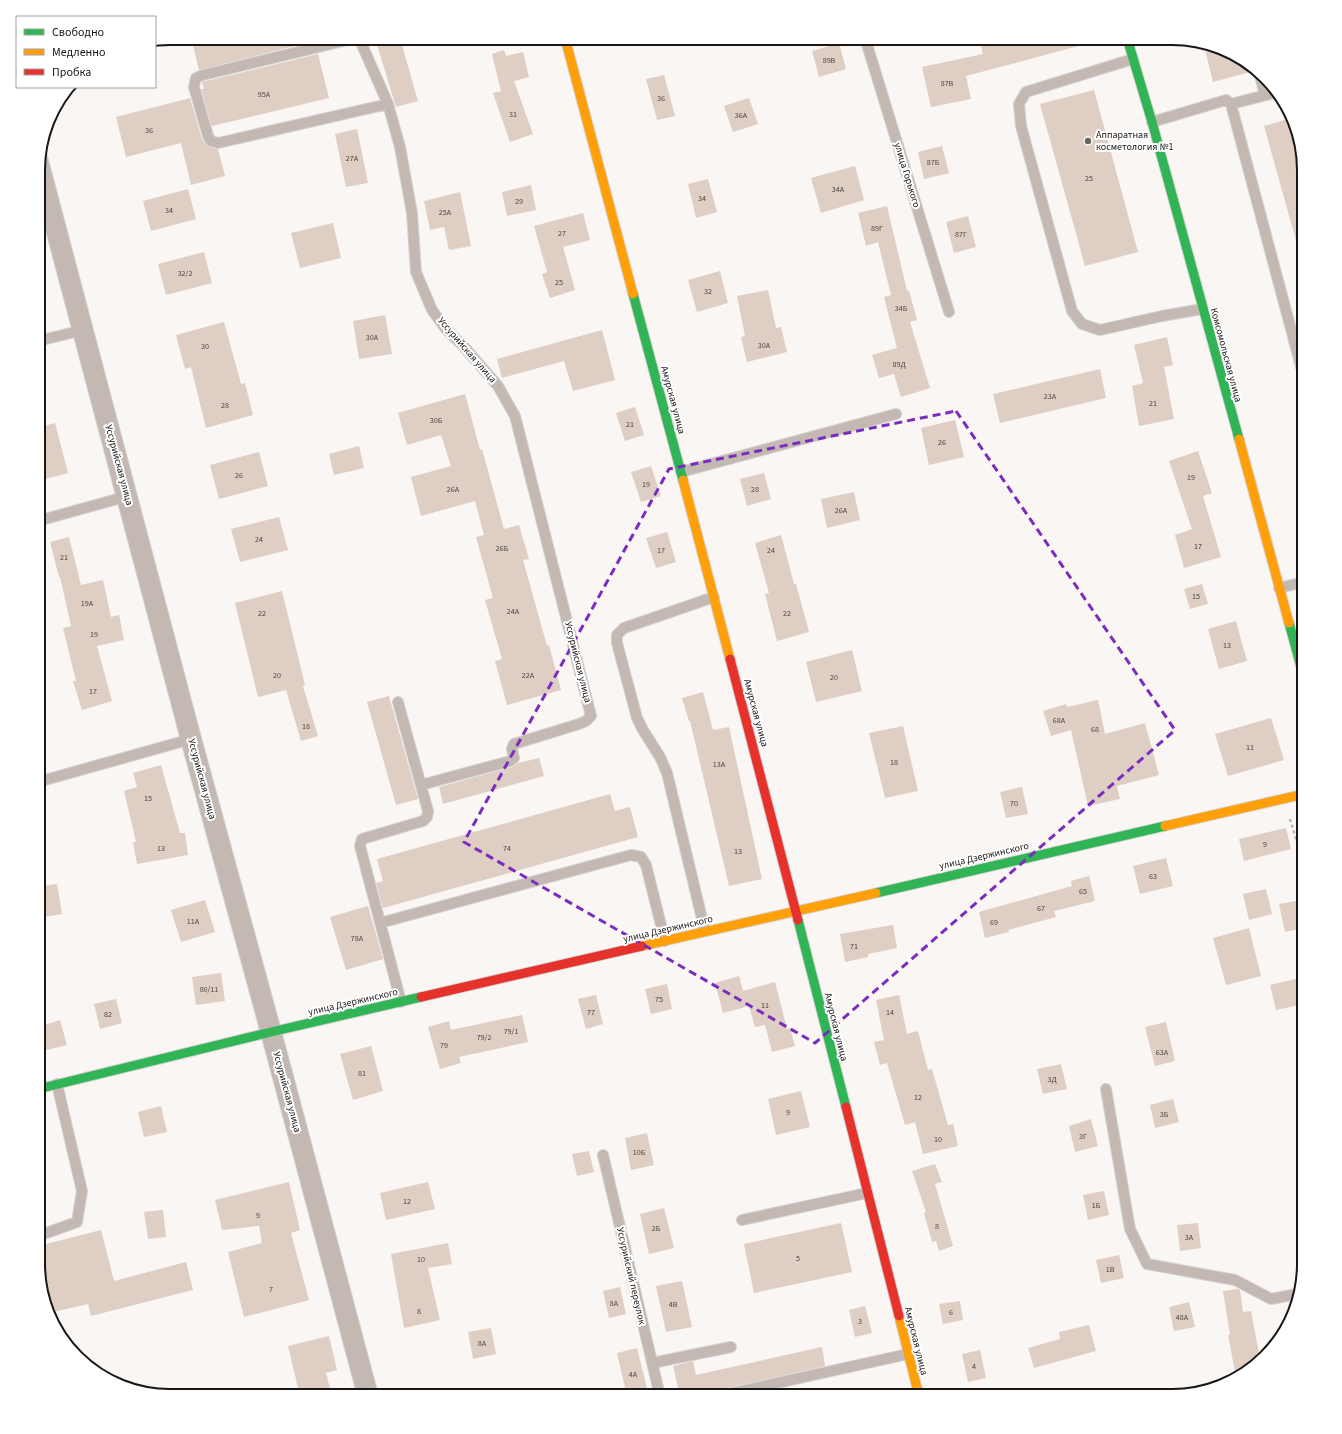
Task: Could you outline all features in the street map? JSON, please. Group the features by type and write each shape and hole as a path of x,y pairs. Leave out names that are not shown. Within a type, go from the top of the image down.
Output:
{"street":[{"name":"Амурская улица","path":"567,45 796,911 917,1389"},
{"name":"Комсомольская улица","path":"1129,45 1152,122 1297,653"},
{"name":"Уссурийская улица","path":"45,187 128,496 191,739 366,1389"},
{"name":"улица Дзержинского","path":"45,1087 271,1032 1297,796"}],"lane":[{"path":"327,45 196,78 194,87 208,136 211,141 218,143 388,104"},
{"name":"Уссурийская улица","path":"362,45 388,104 400,147 412,213 416,272 432,310 446,329 465,348 498,386 515,416 591,716 586,721 579,724 514,744 512,749 514,758 510,761 421,785"},
{"name":"улица Горького","path":"867,45 949,312"},
{"path":"1132,59 1026,92 1019,104 1021,126 1068,297 1072,311 1082,324 1100,330 1162,316 1202,309"},
{"path":"1263,85 1266,95"},
{"path":"1231,104 1271,94"},
{"path":"1152,122 1226,100 1231,104 1297,352"},
{"path":"45,339 83,330"},
{"path":"681,472 896,414"},
{"path":"45,519 128,496"},
{"path":"1279,588 1297,584"},
{"path":"705,931 667,774 660,757 637,718 617,643 617,635 624,628 714,597"},
{"path":"398,702 428,811 423,821 362,839 360,846 401,1002"},
{"path":"45,780 191,739"},
{"path":"380,922 631,855 641,857 646,865 665,941"},
{"path":"45,1233 77,1222 82,1191 57,1084"},
{"path":"1106,1089 1130,1229 1147,1264 1235,1280 1271,1299 1293,1295"},
{"name":"Уссурийский переулок","path":"603,1155 658,1389"},
{"path":"742,1220 867,1193"},
{"path":"652,1363 731,1347"},
{"path":"770,1389 908,1354"}],"path":[{"path":"1284,799 1297,843"}],"highlighted area":[{"path":"956,411 1175,730 815,1043 464,842 669,469"}],"building":[{"path":"193,45 299,45 199,70"},
{"path":"377,45 402,45 418,101 396,107"},
{"path":"832,45 840,45 846,69 819,77 812,51"},
{"path":"981,45 1082,45 966,76 971,99 931,107 922,67 983,54"},
{"path":"1205,49 1227,58 1249,72 1213,82"},
{"path":"504,50 506,56 523,52 529,77 514,81 533,134 510,142 493,93 501,91 492,54"},
{"path":"318,54 329,98 212,126 214,134 201,89 204,89 202,82"},
{"path":"664,75 675,116 657,120 646,79"},
{"path":"1094,90 1138,252 1085,266 1040,104"},
{"path":"190,98 202,139 209,147 218,149 225,176 191,185 181,143 126,157 116,117"},
{"path":"749,98 758,124 733,132 724,106"},
{"path":"1286,120 1293,138 1297,162 1297,244 1264,126"},
{"path":"357,129 368,183 346,187 335,134"},
{"path":"942,146 949,173 924,179 918,152"},
{"path":"855,166 864,200 821,213 811,178"},
{"path":"708,179 717,212 696,218 688,184"},
{"path":"531,185 536,210 507,216 502,192"},
{"path":"188,189 196,219 151,231 143,201"},
{"path":"460,192 471,246 449,250 444,227 430,230 424,201"},
{"path":"887,206 907,291 909,291 917,320 910,322 930,388 901,397 894,374 879,378 872,355 897,348 884,297 891,295 878,242 866,246 858,213"},
{"path":"583,213 590,240 563,247 575,290 550,298 542,274 547,272 534,226"},
{"path":"968,216 976,247 954,253 946,222"},
{"path":"333,223 341,258 300,268 291,233"},
{"path":"204,252 212,283 166,295 158,264"},
{"path":"720,271 728,303 697,312 688,280"},
{"path":"768,290 776,328 781,327 787,352 747,362 741,337 745,336 737,296"},
{"path":"385,315 392,354 359,359 353,321"},
{"path":"224,322 241,384 245,383 253,415 206,428 191,367 185,369 176,335"},
{"path":"602,330 615,380 573,391 564,361 502,378 497,359"},
{"path":"1167,337 1173,365 1164,367 1174,419 1139,426 1132,386 1143,383 1134,345"},
{"path":"1100,369 1106,398 1000,423 993,394"},
{"path":"465,394 504,529 519,525 529,559 523,560 561,690 507,705 495,661 502,659 485,600 493,598 476,537 484,535 475,501 421,516 411,477 451,466 441,435 407,445 398,413"},
{"path":"635,407 644,435 625,441 616,413"},
{"path":"955,420 964,457 929,465 921,428"},
{"path":"55,423 68,473 45,479 45,426"},
{"path":"359,446 364,468 334,475 329,454"},
{"path":"1198,451 1212,493 1203,496 1221,557 1184,568 1175,535 1192,529 1169,461"},
{"path":"259,452 268,486 219,499 210,465"},
{"path":"651,466 661,496 641,502 631,472"},
{"path":"764,473 771,499 747,506 740,479"},
{"path":"854,492 860,520 827,528 821,499"},
{"path":"279,517 288,550 240,562 231,529"},
{"path":"667,532 676,562 656,568 646,538"},
{"path":"781,535 809,632 777,641 765,594 769,593 755,543"},
{"path":"69,537 81,585 103,580 111,617 119,615 124,640 97,646 112,701 82,710 73,681 76,681 63,628 71,626 60,577 50,542"},
{"path":"1202,584 1208,604 1190,609 1184,589"},
{"path":"282,591 305,685 303,686 318,736 301,741 286,690 258,697 235,603"},
{"path":"1236,621 1247,661 1219,669 1208,629"},
{"path":"852,650 862,691 816,702 806,662"},
{"path":"703,692 713,730 729,727 762,879 729,886 690,721 682,698"},
{"path":"389,696 418,799 396,805 367,702"},
{"path":"1098,700 1105,734 1145,723 1159,775 1117,786 1120,799 1088,806 1071,730 1051,736 1043,711 1066,704 1067,707"},
{"path":"1271,718 1284,760 1228,776 1215,734"},
{"path":"903,726 918,791 885,798 869,733"},
{"path":"539,758 544,776 443,804 439,787"},
{"path":"161,765 180,833 185,833 188,855 137,864 133,842 136,842 124,791 137,787 133,773"},
{"path":"1022,787 1028,814 1006,818 1000,792"},
{"path":"610,794 615,811 630,807 638,837 383,908 376,883 383,881 377,859"},
{"path":"1286,828 1291,849 1244,861 1239,839"},
{"path":"1166,858 1173,886 1140,894 1133,866"},
{"path":"1089,876 1095,901 1054,911 1056,917 985,938 979,912 1072,886 1071,881"},
{"path":"57,884 62,914 45,917 45,886"},
{"path":"1266,889 1272,914 1249,920 1243,894"},
{"path":"205,900 215,932 181,942 171,910"},
{"path":"1297,901 1297,929 1285,932 1279,904"},
{"path":"368,906 383,959 346,970 330,917"},
{"path":"893,925 897,948 868,954 868,957 845,962 840,934"},
{"path":"1249,928 1261,976 1226,985 1213,938"},
{"path":"221,973 225,1001 196,1005 192,977"},
{"path":"739,976 743,991 775,982 787,1029 790,1028 795,1046 772,1052 765,1025 755,1027 749,1006 723,1013 715,983"},
{"path":"1297,979 1297,1006 1276,1010 1270,985"},
{"path":"667,984 672,1009 651,1014 645,989"},
{"path":"596,995 603,1024 586,1029 578,999"},
{"path":"899,995 907,1034 918,1031 928,1070 932,1069 948,1125 953,1124 958,1146 923,1154 915,1122 905,1125 887,1063 880,1065 874,1042 884,1040 876,1000"},
{"path":"116,999 122,1023 100,1029 94,1004"},
{"path":"522,1015 528,1042 459,1057 461,1063 440,1069 428,1027 449,1021 451,1030"},
{"path":"60,1020 67,1045 45,1050 45,1025"},
{"path":"1166,1022 1175,1061 1155,1066 1145,1027"},
{"path":"371,1046 383,1091 353,1100 340,1054"},
{"path":"1061,1064 1067,1089 1043,1094 1037,1069"},
{"path":"801,1091 810,1127 776,1135 768,1099"},
{"path":"1173,1099 1179,1122 1155,1128 1150,1105"},
{"path":"161,1106 167,1132 144,1137 138,1112"},
{"path":"1091,1119 1098,1146 1075,1152 1069,1126"},
{"path":"647,1133 654,1165 631,1170 625,1138"},
{"path":"589,1151 594,1172 577,1176 572,1154"},
{"path":"935,1164 942,1182 935,1184 953,1246 939,1251 936,1241 932,1242 924,1213 926,1212 912,1171"},
{"path":"289,1182 300,1230 291,1233 309,1300 244,1317 228,1252 262,1243 259,1226 222,1230 215,1200"},
{"path":"428,1182 435,1209 386,1220 380,1193"},
{"path":"1104,1191 1109,1215 1088,1220 1083,1195"},
{"path":"664,1208 674,1248 649,1254 640,1214"},
{"path":"163,1210 166,1237 148,1239 144,1212"},
{"path":"841,1223 852,1272 754,1293 744,1244"},
{"path":"1198,1223 1201,1248 1180,1251 1177,1225"},
{"path":"101,1230 114,1281 186,1262 193,1290 91,1316 88,1304 55,1312 47,1288 45,1272 45,1244"},
{"path":"448,1243 452,1264 428,1268 440,1320 404,1328 391,1254"},
{"path":"1119,1255 1124,1278 1101,1283 1096,1260"},
{"path":"682,1281 692,1327 666,1332 656,1286"},
{"path":"620,1287 626,1314 609,1318 603,1291"},
{"path":"1240,1290 1243,1312 1251,1311 1259,1353 1235,1371 1228,1335 1230,1335 1223,1291"},
{"path":"960,1301 963,1320 943,1324 939,1304"},
{"path":"1189,1302 1195,1327 1174,1331 1169,1307"},
{"path":"865,1306 872,1333 855,1337 849,1310"},
{"path":"1089,1325 1096,1351 1034,1368 1028,1348 1060,1339 1059,1332"},
{"path":"491,1328 496,1354 473,1359 468,1332"},
{"path":"329,1336 337,1370 326,1373 330,1389 298,1389 288,1346"},
{"path":"822,1347 825,1366 722,1389 678,1389 673,1366 693,1361 696,1375"},
{"path":"637,1348 647,1389 625,1389 617,1353"},
{"path":"980,1350 986,1378 968,1382 962,1354"}],"traffic: fast":[{"path":"1129,45 1152,122 1239,439"},
{"path":"633,294 683,480"},
{"path":"1289,623 1297,652"},
{"path":"876,893 1165,826"},
{"path":"798,920 846,1107"},
{"path":"45,1087 421,997"}],"traffic: slow":[{"path":"567,45 633,294"},
{"path":"1239,439 1289,623"},
{"path":"683,480 730,659"},
{"path":"1165,826 1297,796"},
{"path":"642,946 876,893"},
{"path":"899,1316 917,1389"}],"traffic: jam":[{"path":"730,659 798,920"},
{"path":"421,997 642,946"},
{"path":"846,1107 899,1316"}],"place":[{"name":"Аппаратная косметология №1","path":"1088,141"}]}
